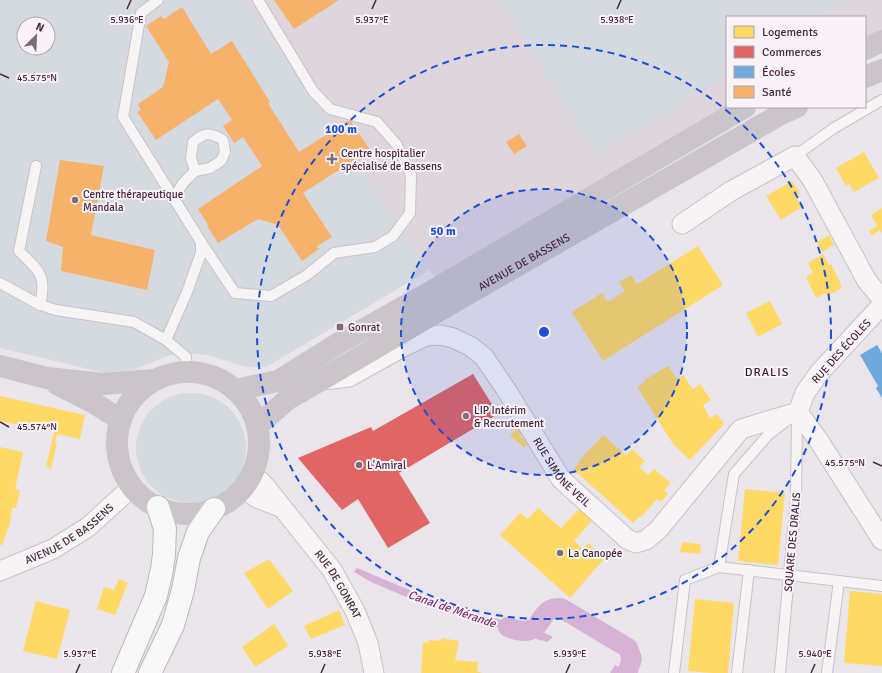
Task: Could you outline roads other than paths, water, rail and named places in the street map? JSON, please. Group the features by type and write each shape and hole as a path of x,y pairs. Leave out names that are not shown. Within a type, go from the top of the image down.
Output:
{"highway":[{"path":"124,673 156,596 162,569 165,529 158,507"},
{"path":"150,673 173,625 183,590 189,558 196,537 214,509"}],"main road":[{"path":"866,49 882,41"},
{"path":"866,77 882,70"},
{"name":"AVENUE DE BASSENS","path":"235,390 278,381 339,343 432,291 743,108"},
{"name":"AVENUE DE BASSENS","path":"257,426 288,400 321,380 540,252 781,114 795,108"},
{"path":"0,366 47,378 104,384 154,380"},
{"path":"187,372 205,374 221,380 235,390 249,406 257,426 259,446 255,465 248,481 230,500 214,509 196,513 177,513 148,502 132,486 123,472 118,455 117,437 120,420 128,404 139,391 154,380 170,374 187,372"},
{"path":"47,378 94,403 120,420"}],"street":[{"path":"682,224 731,191 795,156 813,181 867,281 882,298"},
{"name":"RUE DES ÉCOLES","path":"798,412 805,392 819,373 882,305"},
{"name":"RUE SIMONE VEIL","path":"321,380 348,377 426,336 441,335 453,338 470,346 484,357 507,390 561,479 627,539 636,544 646,540 658,530 741,430 798,412"},
{"path":"798,412 819,441 882,540"},
{"name":"RUE DE GONRAT","path":"248,481 257,498 280,507 332,570 355,611 368,643 374,673"},
{"name":"AVENUE DE BASSENS","path":"0,571 54,548 88,527 132,486"}],"lane":[{"path":"158,0 141,13 123,117 201,242 235,293 272,296 308,275 334,253 375,247 393,236 410,213 411,175 397,145 377,122 330,109 313,91 258,0"},
{"path":"795,156 834,128 882,100"},
{"path":"36,166 19,251 40,272 43,290 40,305"},
{"path":"174,198 182,183 195,171"},
{"path":"166,340 187,292 201,254 201,242"},
{"path":"0,283 40,305 56,310 134,322 166,340 186,357 187,372"},
{"path":"719,567 734,474 768,435 798,412"},
{"name":"SQUARE DES DRALIS","path":"780,673 796,498 798,412"},
{"path":"674,673 685,580 719,567 882,586"},
{"path":"737,673 749,570"},
{"path":"827,673 839,581"}],"water":[{"path":"357,568 426,597 487,617 530,626 553,637 547,642 541,641 516,630 483,625 416,601 371,582 354,572"},
{"path":"610,638 616,639 631,646 635,657 632,673 610,673 615,665 624,669 628,655 627,651 609,641"}],"waterway":[{"name":"Canal de Mérande","path":"508,627 520,631 531,630 539,623 548,611 561,608 628,648 632,659 627,673"}],"place":[{"name":"Centre hospitalier spécialisé de Bassens","path":"332,159"},
{"name":"Centre thérapeutique Mandala","path":"75,200"},
{"name":"Gonrat","path":"340,327"},
{"name":"LIP Intérim & Recrutement","path":"466,416"},
{"name":"L'Amiral","path":"359,465"},
{"name":"La Canopée","path":"560,553"}],"district":[{"name":"DRALIS","path":"767,372"}]}
